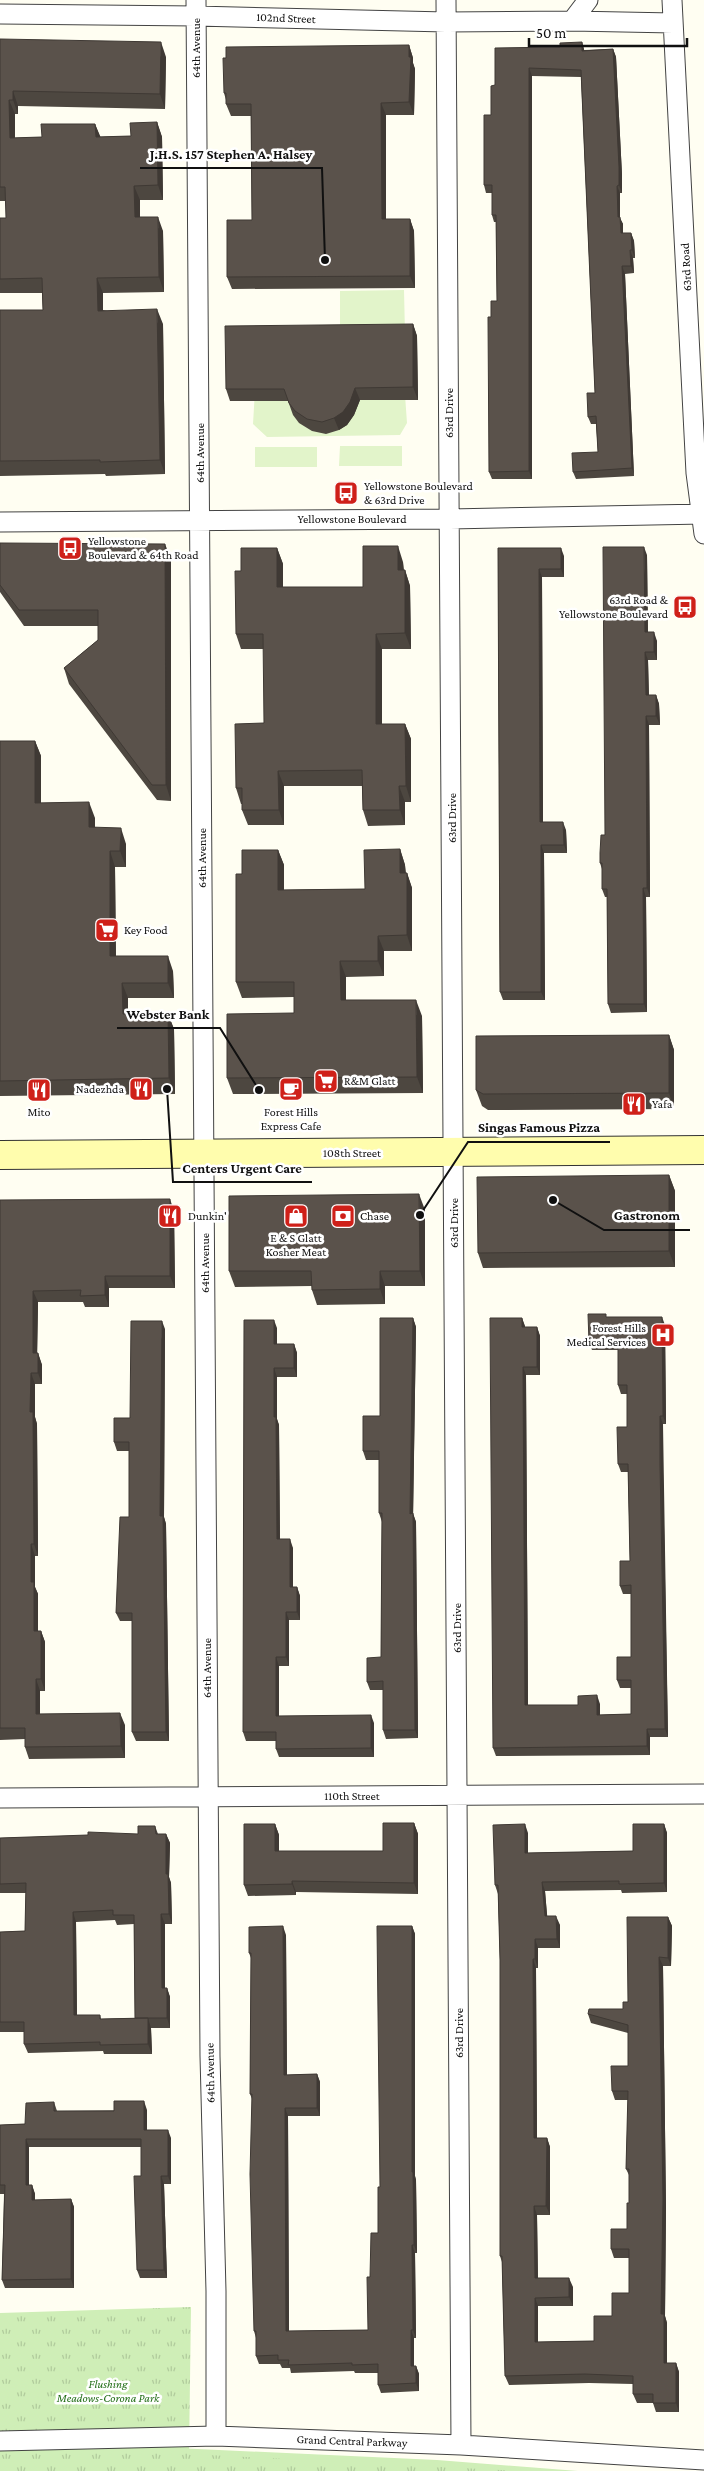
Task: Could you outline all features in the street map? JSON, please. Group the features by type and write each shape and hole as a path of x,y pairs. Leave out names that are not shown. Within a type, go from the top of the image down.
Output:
{"main road":[{"name":"108th Street","path":"0,1155 704,1150"}],"street":[{"name":"63rd Drive","path":"446,0 461,2445"},
{"path":"572,21 588,0"},
{"name":"63rd Road","path":"672,0 704,534"},
{"name":"102nd Street","path":"0,14 196,8 446,22 572,21 673,24"},
{"name":"64th Avenue","path":"196,8 208,1796 216,2436"},
{"name":"Yellowstone Boulevard","path":"0,522 450,519 702,514"},
{"name":"110th Street","path":"0,1798 704,1794"},
{"name":"Grand Central Parkway","path":"0,2441 216,2436 461,2445 704,2460"}],"green space":[{"path":"404,290 405,334 340,334 340,291"},
{"path":"255,390 405,395 407,423 400,435 267,437 253,424"},
{"path":"340,446 402,446 402,466 339,466"},
{"path":"255,447 317,447 317,467 255,467"},
{"name":"Flushing Meadows-Corona Park","path":"191,2307 189,2454 521,2471 0,2471 0,2313"},
{"path":"176,2448 437,2460 578,2471 120,2471"}],"building":[{"path":"0,39 161,42 160,94 13,91 13,100 9,100 10,138 42,137 41,124 95,124 96,137 131,136 130,123 157,122 158,185 134,186 135,217 158,217 159,277 97,278 98,311 157,309 160,460 100,462 100,460 0,461 0,310 43,310 42,278 0,279 0,218 6,218 5,187 0,187"},
{"path":"582,42 582,51 613,49 619,167 619,185 617,186 618,217 620,217 621,233 631,233 632,250 630,250 631,266 622,266 632,468 573,472 572,453 598,452 596,416 588,417 587,393 595,393 581,70 529,68 529,471 489,472 488,317 491,317 491,301 497,301 496,215 492,215 492,185 484,185 484,115 491,115 491,86 495,85 495,48 560,47 560,43"},
{"path":"409,45 409,57 411,57 409,102 381,103 382,219 410,219 410,276 227,277 227,220 252,220 251,104 226,104 223,58 226,58 226,47"},
{"path":"413,324 413,387 355,388 350,402 343,412 334,418 322,422 307,419 295,411 289,403 284,389 226,389 225,326"},
{"path":"0,543 165,544 166,785 152,785 64,668 98,640 98,610 19,610 0,585"},
{"path":"363,546 398,546 398,570 405,570 405,633 376,634 376,724 405,724 406,786 399,786 400,810 363,810 362,770 278,771 279,810 242,810 242,788 236,788 235,724 264,723 263,634 236,634 235,571 241,571 241,548 277,548 277,587 363,587"},
{"path":"603,547 644,547 645,632 654,632 654,652 645,652 646,695 656,695 656,716 646,716 647,888 643,888 644,1004 608,1004 607,889 602,889 602,863 600,863 601,835 605,835"},
{"path":"498,548 561,548 561,569 539,569 540,822 563,822 564,845 541,845 541,992 500,992"},
{"path":"0,741 35,741 35,803 89,802 89,827 121,828 120,851 110,851 110,956 168,956 168,983 122,983 123,1014 168,1014 169,1078 0,1081"},
{"path":"400,849 400,873 407,873 407,935 378,936 378,961 340,961 341,1000 416,1000 417,1077 227,1078 227,1014 294,1013 294,982 236,982 236,874 242,874 242,850 278,850 278,890 365,889 364,850"},
{"path":"669,1035 669,1093 483,1094 476,1090 476,1036"},
{"path":"669,1175 669,1251 478,1253 477,1177"},
{"path":"419,1194 420,1271 380,1271 380,1289 312,1290 311,1271 229,1271 229,1196"},
{"path":"170,1199 170,1276 105,1276 105,1295 80,1296 81,1290 33,1291 33,1353 38,1353 38,1373 31,1373 30,1412 33,1412 34,1544 31,1544 31,1582 34,1582 34,1631 41,1631 41,1679 36,1679 36,1714 120,1713 121,1746 25,1747 25,1728 0,1728 0,1200"},
{"path":"588,1314 606,1314 606,1317 662,1317 663,1416 660,1416 660,1463 665,1729 647,1729 647,1746 493,1748 490,1318 522,1318 522,1327 537,1327 537,1367 523,1367 525,1705 578,1705 578,1696 597,1695 597,1715 631,1714 631,1680 617,1680 617,1657 631,1657 631,1585 620,1586 620,1561 630,1561 628,1464 618,1464 617,1427 627,1427 627,1385 618,1385 618,1342 589,1342"},
{"path":"380,1318 413,1318 410,1514 413,1513 415,1730 383,1730 383,1681 367,1682 367,1658 381,1657 382,1513 379,1513 379,1451 363,1451 363,1416 380,1416"},
{"path":"244,1320 274,1320 274,1344 294,1344 294,1368 274,1368 277,1539 290,1539 290,1587 297,1587 297,1612 286,1612 286,1657 276,1657 276,1716 371,1715 371,1748 276,1749 276,1732 243,1732"},
{"path":"131,1321 162,1321 160,1516 163,1516 166,1732 132,1732 132,1613 116,1613 120,1517 129,1517 129,1442 114,1442 114,1418 130,1418"},
{"path":"383,1823 414,1823 414,1883 292,1881 292,1884 244,1885 244,1824 275,1824 275,1851 383,1851"},
{"path":"525,1824 525,1853 633,1851 633,1824 664,1824 664,1883 619,1884 619,1881 542,1882 545,1916 556,1916 557,1939 535,1939 535,1959 533,1959 534,2138 547,2138 546,2206 534,2206 535,2278 569,2278 569,2297 535,2298 535,2342 594,2341 594,2316 612,2316 612,2293 629,2293 629,2249 611,2249 611,2229 627,2229 627,2203 629,2203 629,2169 626,2169 628,2091 612,2091 611,2066 628,2066 628,2025 588,2014 589,2009 623,2009 623,2002 628,2002 627,1917 668,1917 668,1958 659,1957 663,2199 661,2314 664,2314 664,2363 676,2363 676,2403 653,2403 653,2394 633,2394 633,2376 585,2374 505,2376 502,2256 500,2256 500,1960 498,1885 495,1885 493,1825"},
{"path":"138,1826 155,1826 156,1834 166,1834 169,1914 161,1914 162,1988 167,1988 167,2018 148,2018 148,2044 100,2045 100,2042 24,2044 24,2022 0,2022 0,1932 25,1931 26,1883 0,1884 0,1838 88,1835 88,1832 138,1834","holes":["113,1910 113,1915 134,1915 135,2018 148,2018 100,2019 100,2015 74,2015 73,1912"]},
{"path":"283,1926 284,2075 317,2074 317,2108 285,2108 286,2331 368,2330 367,2277 370,2277 371,2233 378,2233 378,2187 380,2187 377,1926 412,1926 412,2172 414,2245 412,2245 413,2330 411,2330 411,2366 416,2366 416,2383 378,2385 378,2364 288,2365 289,2360 278,2360 278,2355 256,2356 250,2174 252,2094 250,2094 251,1953 249,1953 249,1927"},
{"path":"114,2101 144,2101 144,2130 168,2130 168,2176 161,2176 164,2270 137,2270 134,2176 141,2176 141,2139 26,2139 26,2185 32,2185 32,2200 71,2199 71,2279 2,2280 5,2185 0,2185 0,2125 25,2124 26,2103 54,2102 54,2111 114,2111"}],"place":[{"name":"J.H.S. 157 Stephen A. Halsey","path":"325,260"},
{"name":"Yellowstone Boulevard & 63rd Drive","path":"346,493"},
{"name":"Yellowstone Boulevard & 64th Road","path":"70,548"},
{"name":"63rd Road & Yellowstone Boulevard","path":"685,607"},
{"name":"Key Food","path":"107,930"},
{"name":"R&M Glatt","path":"326,1081"},
{"name":"Nadezhda","path":"141,1089"},
{"name":"Centers Urgent Care","path":"167,1089"},
{"name":"Forest Hills Express Cafe","path":"291,1089"},
{"name":"Mito","path":"39,1090"},
{"name":"Webster Bank","path":"259,1090"},
{"name":"Yafa","path":"634,1104"},
{"name":"Gastronom","path":"553,1200"},
{"name":"Singas Famous Pizza","path":"420,1215"},
{"name":"Dunkin'","path":"170,1216"},
{"name":"E & S Glatt Kosher Meat","path":"296,1216"},
{"name":"Chase","path":"343,1216"},
{"name":"Forest Hills Medical Services","path":"663,1335"}]}
